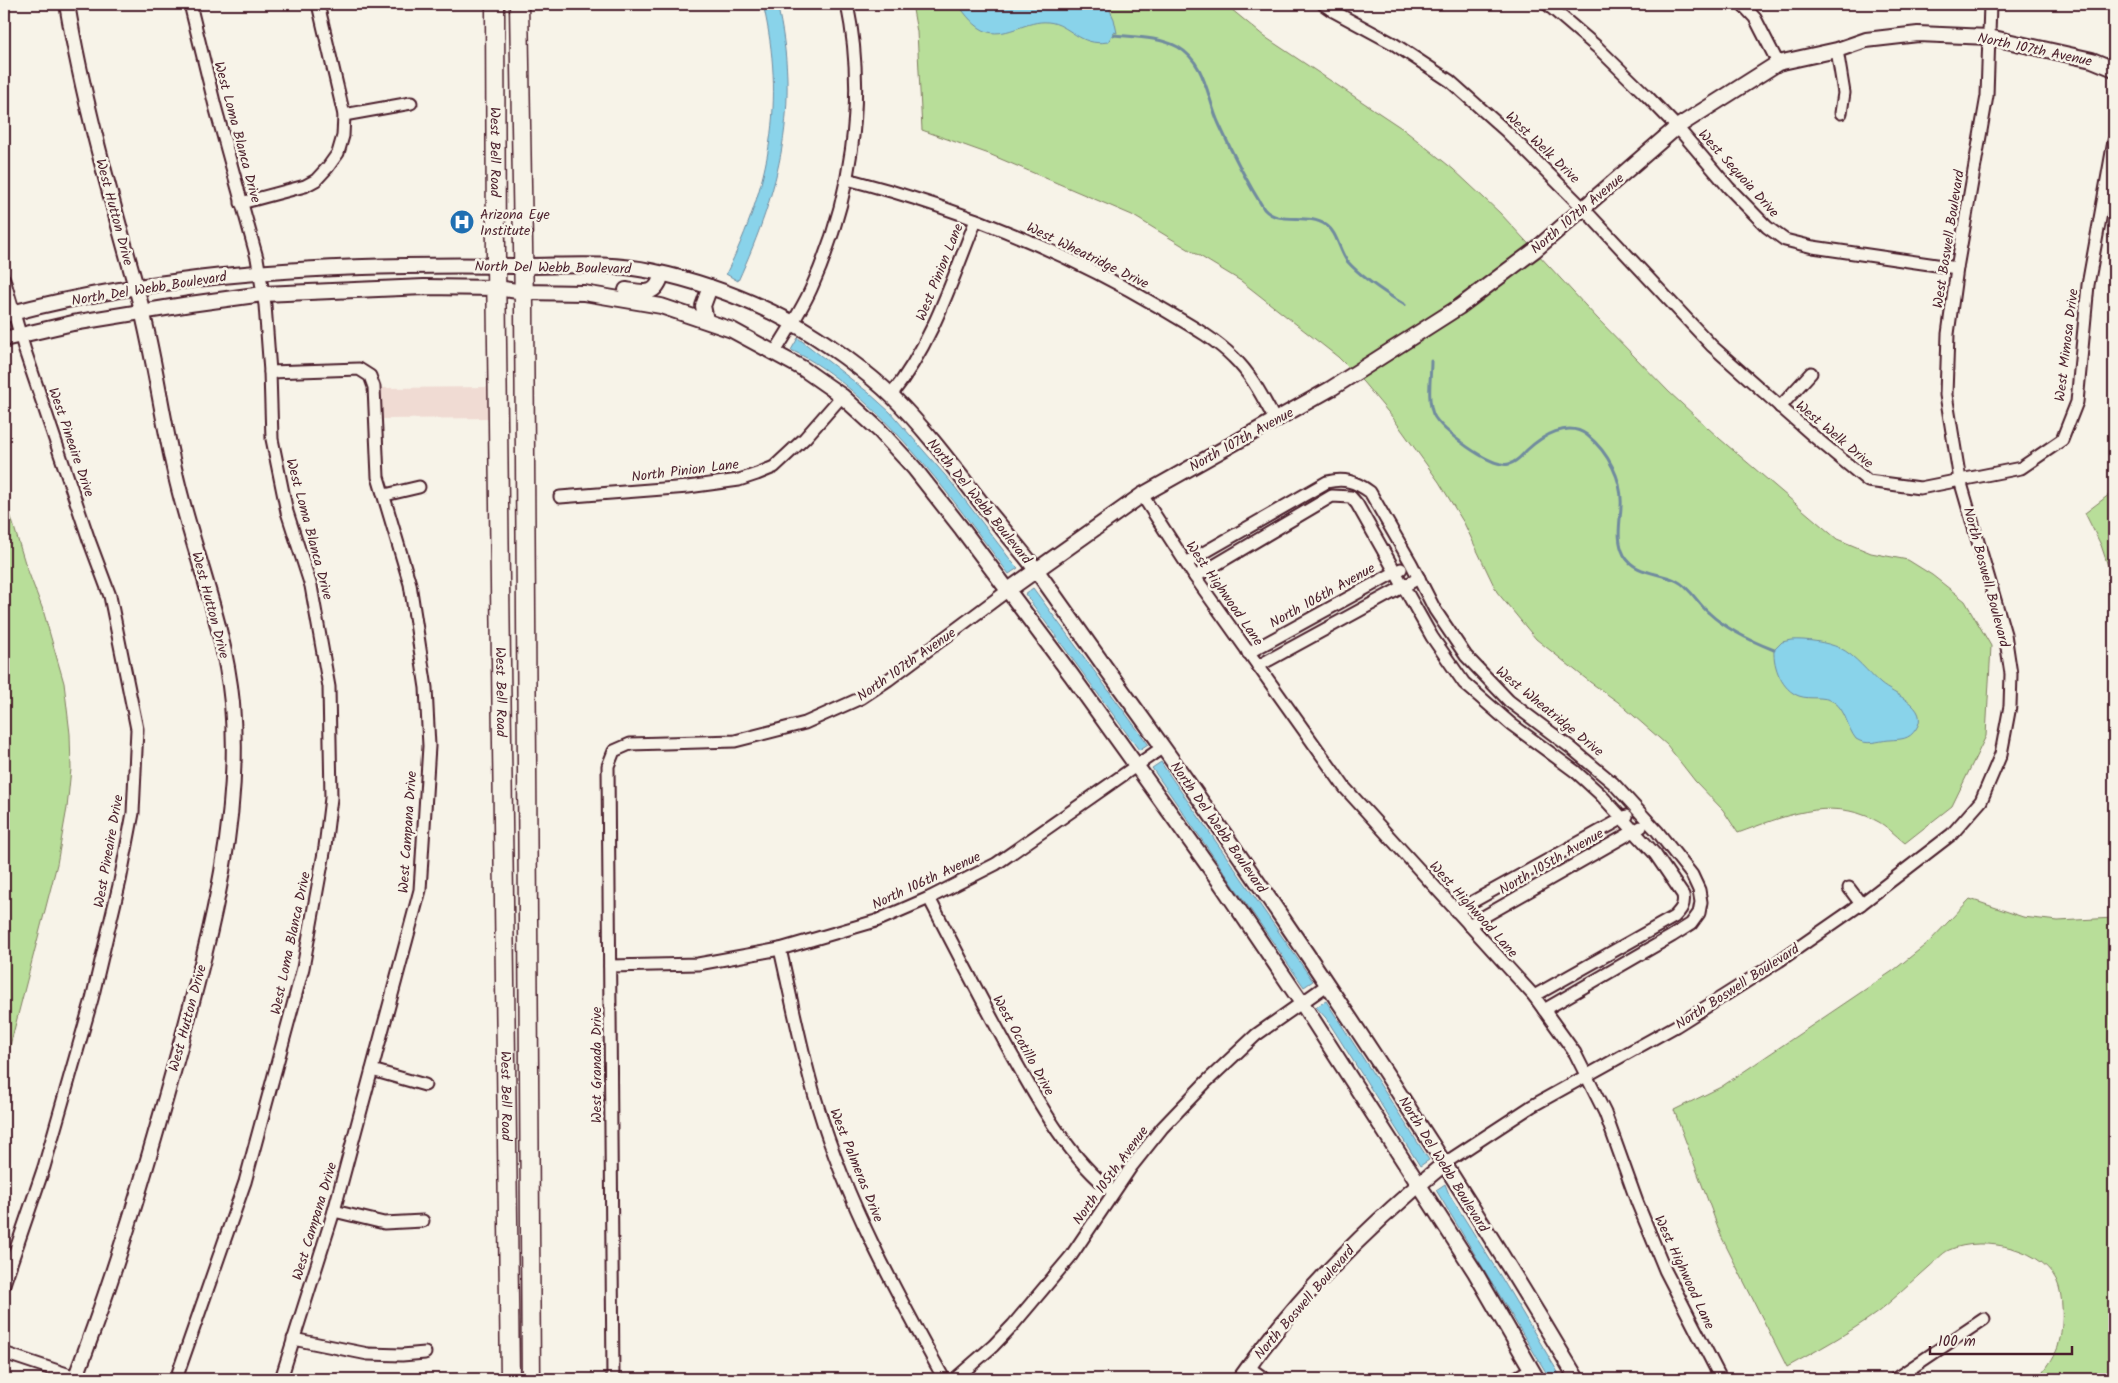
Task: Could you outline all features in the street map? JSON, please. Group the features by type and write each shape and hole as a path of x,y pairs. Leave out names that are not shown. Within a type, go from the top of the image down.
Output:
{"main road":[{"path":"495,4 518,4"},
{"name":"West Bell Road","path":"495,4 496,264 510,1379"},
{"name":"West Bell Road","path":"518,4 524,292 530,1379"}],"street":[{"name":"West Hutton Drive","path":"67,4 90,118 142,311 178,485 221,634 232,700 234,781 227,848 191,1007 149,1160 78,1378"},
{"name":"West Loma Blanca Drive","path":"176,1379 245,1182 303,968 325,847 331,798 329,687 312,586 287,512 272,439 270,372 260,273 190,4"},
{"path":"241,203 305,186 316,180 338,154 343,136 344,115 318,4"},
{"path":"774,352 810,291 838,215 846,179 855,104 856,73 847,4"},
{"name":"West Welk Drive","path":"1323,4 1332,11 1394,44 1450,82 1507,132 1584,209 1712,346 1780,407 1868,481 1920,488 1960,480"},
{"name":"West Sequoia Drive","path":"1547,4 1597,47 1677,127 1729,188 1767,228 1785,240 1813,247 1957,268"},
{"path":"1742,4 1755,18 1778,63"},
{"name":"West Boswell Boulevard","path":"1960,480 1946,395 1948,334 1957,268 1987,96 1990,4"},
{"name":"North 107th Avenue","path":"614,751 630,744 735,741 805,723 861,698 1142,495 1332,388 1459,307 1535,250 1677,127 1778,63 1836,50 1866,40 1918,34 1989,36 2092,60 2114,69"},
{"path":"1836,50 1844,93 1841,113"},
{"path":"344,115 411,103"},
{"name":"West Mimosa Drive","path":"1960,480 2021,468 2062,440 2077,402 2088,285 2114,141"},
{"name":"West Wheatridge Drive","path":"846,179 924,202 976,220 1094,271 1143,298 1204,334 1234,357 1257,387 1275,420"},
{"name":"West Pinion Lane","path":"891,395 902,381 930,334 976,220"},
{"name":"North Del Webb Boulevard","path":"9,314 136,288 260,273 341,267 496,264 522,266 584,265 646,270 710,287 792,322 861,370 891,395 942,452 1036,570 1250,870 1327,985 1444,1163 1576,1379"},
{"path":"584,293 608,287 645,292 651,291 656,288 662,274"},
{"name":"West Pineaire Drive","path":"4,279 9,314 20,335 89,540 110,596 137,729 133,813 116,899 92,999 44,1167 4,1284"},
{"name":"North Del Webb Boulevard","path":"4,339 73,323 142,311 263,294 424,287 497,288 524,292 584,293 653,304 732,330 802,368 842,396 879,430 917,472 1136,765 1302,1002 1475,1272 1534,1374"},
{"path":"706,320 703,306 710,287"},
{"name":"West Campana Drive","path":"270,372 359,369 370,376 374,387 378,477 385,495 410,584 426,688 429,746 420,890 334,1211 281,1379"},
{"name":"West Welk Drive","path":"1780,407 1811,373"},
{"name":"North Pinion Lane","path":"560,497 688,487 740,480 757,474 774,467 804,438 842,396"},
{"name":"West Wheatridge Drive","path":"1186,563 1326,482 1350,480 1360,485 1370,492 1451,635 1482,676 1515,706 1613,783 1649,822 1692,875 1699,890 1701,902 1699,913 1691,924 1544,1010"},
{"name":"North Boswell Boulevard","path":"1240,1379 1322,1276 1362,1234 1444,1163 1524,1111 1676,1026 1771,966 1860,904 1952,834 1981,801 2001,754 2010,706 2011,674 2005,634 1960,480"},
{"path":"385,495 419,487"},
{"name":"West Highwood Lane","path":"1142,495 1195,577 1345,788 1534,996 1575,1053 1605,1113 1637,1202 1665,1270 1721,1379"},
{"path":"1195,577 1332,496 1352,497 1432,637 1464,683 1511,724 1576,772 1635,831 1655,854 1683,895 1684,902 1681,910 1666,922 1534,996"},
{"name":"North 106th Avenue","path":"1248,653 1411,563"},
{"path":"1258,666 1419,578"},
{"name":"North 106th Avenue","path":"610,966 698,964 780,949 876,921 929,898 1013,854 1163,747"},
{"name":"West Granada Drive","path":"613,1379 608,766 614,751"},
{"name":"North 105th Avenue","path":"1456,911 1637,810"},
{"name":"North 105th Avenue","path":"1469,925 1649,822"},
{"path":"1849,888 1860,904"},
{"name":"West Ocotillo Drive","path":"929,898 1038,1101 1094,1177 1113,1192"},
{"name":"West Palmeras Drive","path":"780,949 816,1099 837,1161 854,1203 895,1291 944,1379"},
{"name":"North 105th Avenue","path":"955,1379 993,1346 1013,1325 1071,1256 1113,1192 1162,1128 1206,1082 1256,1035 1327,985"},
{"path":"372,1070 425,1085"},
{"path":"334,1211 384,1223 424,1221"},
{"path":"1894,1379 1984,1319"},
{"path":"293,1339 368,1354 402,1355 425,1353"},
{"path":"4,1353 78,1378"},
{"path":"1248,1367 1265,1379"},
{"path":"1514,1379 1534,1374"}],"shaded area":[{"path":"491,387 491,418 382,419 382,388"}],"green space":[{"path":"912,4 1225,4 1265,37 1403,129 1453,169 1500,213 1597,318 1669,392 1720,439 1837,539 1871,553 1908,560 1932,575 1965,601 1991,646 1986,736 1952,806 1905,843 1879,822 1858,813 1840,810 1806,811 1738,833 1723,810 1695,781 1667,745 1618,702 1536,639 1497,592 1464,523 1439,482 1393,418 1363,382 1338,357 1241,281 1132,215 989,154 922,130 917,32"},
{"path":"2114,491 2114,584 2101,545 2085,513"},
{"path":"4,494 25,563 43,610 64,683 70,734 71,769 67,808 57,864 4,1069"},
{"path":"1970,899 2023,917 2058,921 2114,918 2114,1379 2038,1379 2054,1355 2060,1340 2062,1309 2059,1287 2053,1274 2042,1263 2028,1254 2013,1248 1979,1244 1946,1251 1878,1312 1822,1348 1787,1367 1722,1238 1674,1110 1721,1087 1894,970 1929,942"}],"water":[{"path":"763,4 777,4 784,41 787,77 786,112 775,180 753,247 738,281 726,274 754,208 770,142 773,109 770,40"},
{"path":"958,4 1107,4 1114,19 1117,33 1114,32 1108,42 1098,43 1089,41 1063,27 1048,22 1033,23 1010,31 988,32 975,24"},
{"path":"798,338 869,393 890,412 951,482 1018,568 1009,574 954,501 915,454 874,410 829,373 791,350"},
{"path":"1033,588 1148,744 1139,750 1025,594"},
{"path":"1791,640 1822,643 1846,651 1881,684 1915,708 1919,714 1916,729 1908,737 1901,739 1868,743 1856,739 1838,705 1830,700 1799,696 1788,689 1783,683 1775,664 1774,650 1782,642"},
{"path":"1161,762 1313,981 1304,987 1152,768"},
{"path":"1326,1001 1429,1160 1420,1166 1326,1018 1316,1007"},
{"path":"1445,1184 1449,1194 1562,1379 1550,1379 1436,1190"}],"waterway":[{"path":"1114,35 1163,41 1178,47 1187,54 1195,62 1200,72 1215,114 1234,157 1264,209 1277,217 1310,219 1326,225 1333,232 1344,257 1353,268 1374,285 1405,305"},
{"path":"1431,361 1430,394 1433,414 1445,429 1467,447 1491,461 1501,464 1512,463 1540,440 1564,429 1580,431 1587,435 1608,458 1617,477 1621,497 1620,543 1624,555 1629,561 1641,570 1670,578 1682,584 1705,609 1724,625 1748,639 1774,650"}],"place":[{"name":"Arizona Eye Institute","path":"462,222"}]}
